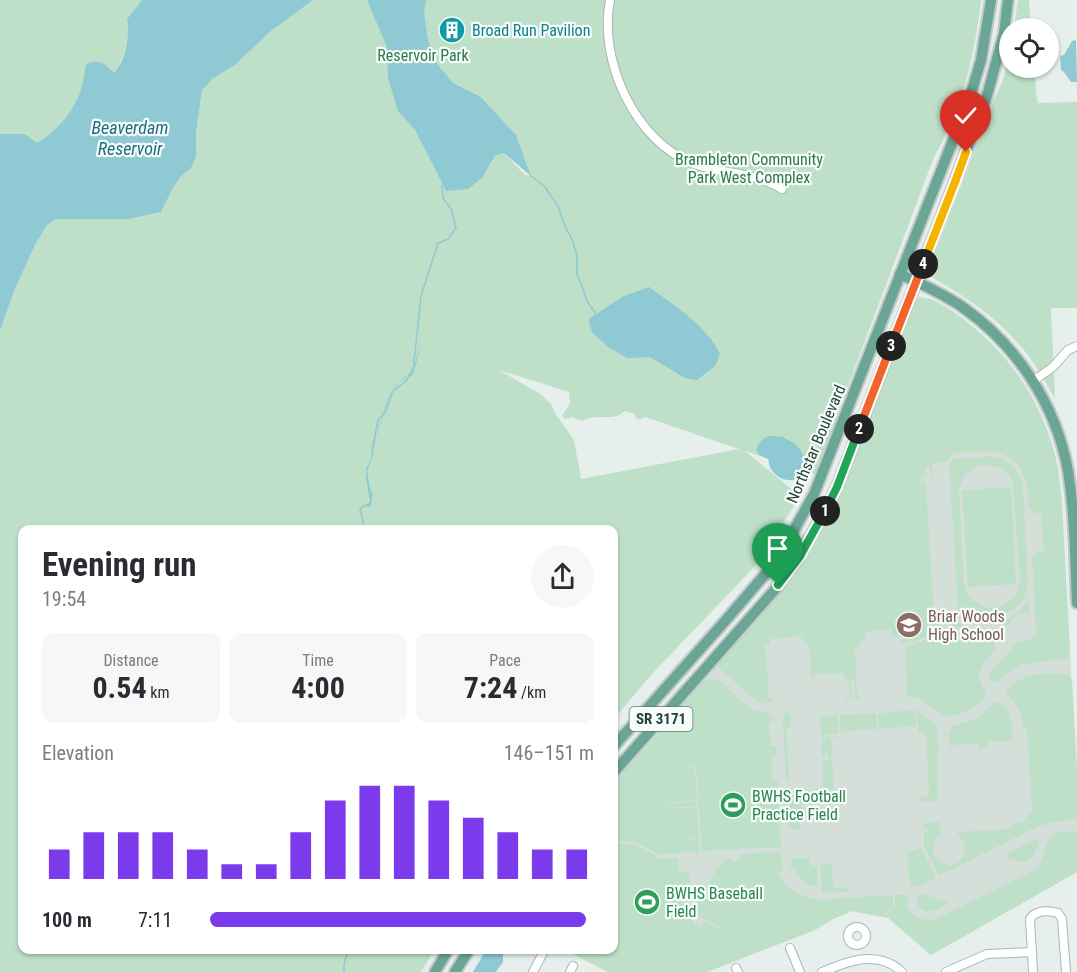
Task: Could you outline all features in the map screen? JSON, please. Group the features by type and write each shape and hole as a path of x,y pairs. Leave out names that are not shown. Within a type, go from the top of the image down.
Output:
{"main road":[{"name":"Northstar Boulevard","path":"618,742 767,572 788,541 814,494 970,97 981,60 991,0"},
{"name":"Northstar Boulevard","path":"618,767 778,585 800,556 823,516 837,487 987,96 1002,42 1008,0"},
{"path":"900,274 959,305 986,326 1017,358 1048,408 1060,439 1074,503 1077,603"},
{"path":"435,972 446,954"},
{"path":"455,972 466,954"}],"street":[{"path":"610,0 609,38 615,69 633,111 651,134 670,150 691,162 717,170 759,178 782,189"},
{"path":"1033,381 1053,367 1068,350 1077,346"},
{"path":"1033,971 1030,919 1035,913 1047,912 1058,913 1062,919 1066,972"},
{"path":"859,945 860,959"},
{"path":"790,948 800,972"},
{"path":"946,972 987,954 1032,952"},
{"path":"533,972 542,954"},
{"path":"822,972 834,970 860,959 876,959 895,966 902,972"}],"shaded area":[{"name":"Briar Woods High School","path":"927,299 1052,447 1062,499 1077,789 1077,872 931,955 888,918 852,911 815,930 707,972 591,954 618,954 618,773 773,599 876,405 916,300"}],"green space":[{"path":"0,0 142,0 127,19 126,48 114,73 102,62 95,61 86,64 81,89 71,111 49,135 37,144 25,134 0,134"},
{"path":"313,0 981,0 973,49 961,97 934,157 815,474 745,451 800,496 758,563 650,676 618,714 618,525 18,525 18,954 432,954 421,972 0,972 0,331 14,291 47,225 56,219 129,219 161,212 172,190 181,176 191,168 196,157 196,133 202,91 212,79 235,65 271,31","holes":["481,97 516,135 531,176 525,175 504,153 495,156 491,164 446,191 415,130 401,114","499,370 569,392 570,403 562,416 565,419 572,417 582,421 594,417 620,415 625,411 635,414 640,420 645,417 739,449 581,479 574,440 551,404 542,395"]},
{"path":"1018,0 1029,0 1030,18 1015,18"},
{"path":"1003,78 1035,78 1038,103 1077,102 1077,308 1051,308 1055,399 1029,357 999,324 955,291 931,277 928,272"},
{"path":"920,296 952,311 1000,352 1026,387 1046,426 1058,468 1070,654 1068,659 1023,664 996,683 989,679 990,672 1018,642 1031,639 1036,632 1032,557 1036,555 1036,552 1044,551 1041,513 1029,510 1026,481 1012,459 994,452 953,453 942,465 941,461 932,464 933,476 931,476 930,467 925,467 925,474 921,477 921,481 926,484 934,618 944,630 898,644 909,637 906,632 896,638 891,636 892,629 866,632 866,637 861,641 859,647 855,648 857,696 862,698 855,698 854,679 851,679 852,698 846,700 845,697 850,697 849,680 844,679 843,673 814,674 814,679 811,679 810,650 808,644 802,642 801,636 770,639 770,644 765,646 767,672 772,673 767,675 768,697 773,698 768,704 758,702 722,671 719,661 783,586 876,404"},
{"path":"986,456 1005,461 1015,469 1021,480 1028,585 1023,600 1013,610 1000,615 964,618 958,613 958,609 966,609 958,608 949,464 955,458","holes":["990,465 1006,472 1013,484 1020,578 1012,599 995,608 977,603 969,595 964,584 959,489 965,476 971,470"]},
{"path":"1011,487 1016,584 968,587 962,490"},
{"path":"1028,600 1030,612 1016,616 1009,626 1004,626 1004,620 1018,612"},
{"path":"952,616 964,628 952,627 940,617"},
{"path":"985,632 996,642 994,645 996,649 980,669 980,679 986,692 985,697 976,705 961,713 944,716 919,699 907,696 906,647 944,633"},
{"path":"1060,673 1060,675 1068,674 1072,680 1077,819 1035,828 938,874 924,846 924,833 929,831 923,829 924,823 940,823 941,833 934,842 933,853 945,864 952,865 963,858 965,851 957,832 1011,829 1012,825 1024,821 1028,813 1032,813 1030,777 1025,776 1030,774 1027,728 1023,727 1018,708 1005,693 1023,678 1036,674"},
{"path":"710,678 721,682 750,708 773,716 774,721 769,722 771,746 776,746 776,754 771,756 773,780 778,781 781,847 703,851 696,767 653,770 695,768 697,800 655,803 696,802 696,806 655,809 657,830 656,809 697,807 699,839 657,841 698,840 699,852 658,854 635,843 618,841 618,775 635,760 703,682"},
{"path":"997,701 1011,717 1012,741 989,742 988,747 983,747 983,749 979,749 978,744 951,745 950,750 948,733 951,727 976,719"},
{"path":"915,710 916,726 879,729 878,714"},
{"path":"917,710 937,726 938,801 920,802 920,797 929,796 926,733 920,733 918,730"},
{"path":"787,712 790,714 791,727 786,728 789,776 794,778 787,779 783,723"},
{"path":"874,713 877,729 843,731 841,736 841,715"},
{"path":"838,716 838,734 821,735 820,717"},
{"path":"836,736 836,738 831,738 832,758 828,758 825,752 825,757 822,758 821,738"},
{"path":"822,760 832,760 834,789 824,789"},
{"path":"815,791 816,799 801,800 802,812 790,813 788,793"},
{"path":"788,816 799,816 800,830 790,827"},
{"path":"1058,832 1077,832 1077,872 931,955 888,918 852,911 815,930 707,972 608,972 573,954 618,954 618,843 639,847 659,859 678,858 679,872 690,873 692,898 688,905 692,907 695,918 693,923 701,927 704,921 718,929 719,927 697,915 695,909 715,871 727,858 736,863 742,854 781,852 783,871 779,872 782,880 799,894 830,901 832,899 893,895 893,906 884,916 895,906 895,895 909,895 907,901 910,911 918,917 930,920 1035,870 1049,840"},
{"path":"1034,840 1039,842 1031,858 1019,861 1006,857 1008,853"},
{"path":"921,847 935,878 913,887 909,880 907,851"},
{"path":"810,858 810,864 817,867 818,887 807,883 793,869 788,868 791,867 793,859"},
{"path":"831,863 833,888 847,888 848,892 822,893 820,864"},
{"path":"925,894 948,903 934,910 922,910 916,901 918,897"}],"water":[{"name":"Beaverdam Reservoir","path":"142,0 313,0 271,31 235,65 212,79 202,91 196,133 196,157 191,168 181,176 172,190 161,212 129,219 56,219 47,225 14,291 0,331 0,134 25,134 37,143 55,129 71,111 78,97 86,64 101,62 114,73 122,61 126,48 127,19"},
{"path":"367,0 426,0 424,13 434,60 453,83 481,97 516,135 531,176 504,153 495,156 482,178 468,189 446,191 415,130 398,111 388,78 387,47"},
{"path":"1076,40 1077,82 1071,82 1061,70 1060,56 1064,55 1072,41"},
{"path":"649,287 698,325 720,354 715,366 697,380 685,378 650,357 627,358 608,347 592,332 590,318 624,296"},
{"path":"421,336 416,365 411,374 391,391 379,428 372,445 372,456 371,445 390,392 396,385 409,374 415,364"},
{"path":"771,436 783,437 798,447 809,463 810,469 806,474 796,480 785,480 775,474 770,468 768,459 759,455 756,450 762,440"},
{"path":"372,456 367,471 372,501 366,508 370,501 366,469"},
{"path":"484,954 503,954 503,962 496,972 473,972"}],"waterway":[{"path":"530,175 545,187 559,208 577,255"},
{"path":"372,457 378,420 385,413 393,391 413,372 421,296 438,243 448,239 456,228 451,209 443,198 442,185"},
{"path":"577,256 577,275 587,301 596,314"},
{"path":"369,487 371,499"},
{"path":"363,525 360,510 369,504"},
{"path":"344,972 347,954"}],"place":[{"name":"Broad Run Pavilion","path":"452,30"},
{"name":"Briar Woods High School","path":"909,625"},
{"name":"BWHS Football Practice Field","path":"733,805"},
{"name":"BWHS Baseball Field","path":"647,902"}],"route":[{"path":"778,585 800,556 837,487 966,152"}],"park label":[{"name":"Reservoir Park","path":"423,55"},
{"name":"Brambleton Community Park West Complex","path":"749,168"}]}
